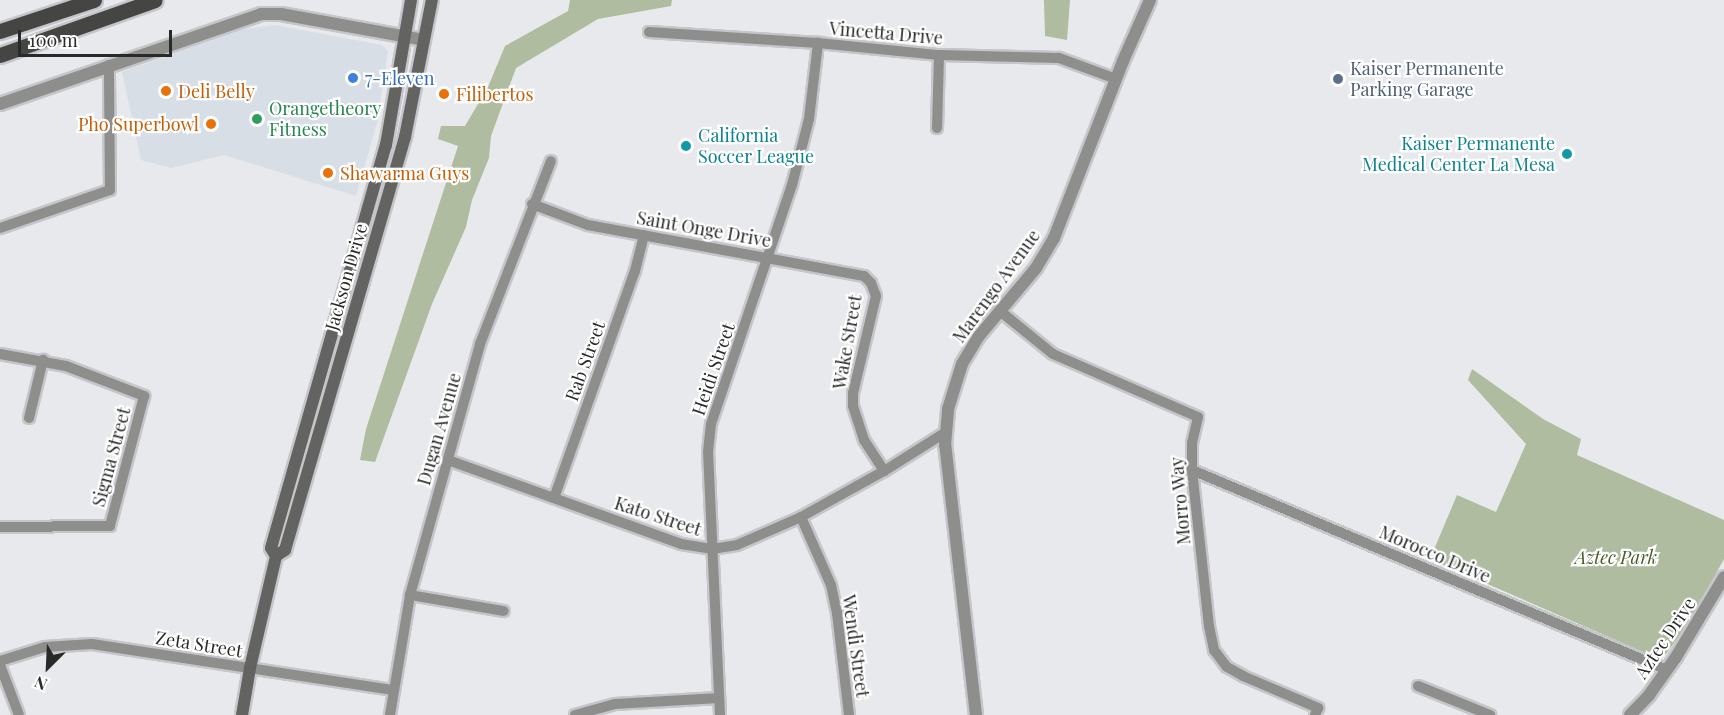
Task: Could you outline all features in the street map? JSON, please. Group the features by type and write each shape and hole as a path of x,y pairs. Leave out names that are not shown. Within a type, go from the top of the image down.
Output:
{"main road":[{"path":"0,31 94,0"},
{"path":"0,55 155,0"},
{"name":"Jackson Drive","path":"276,556 271,548 386,146 411,0"},
{"name":"Jackson Drive","path":"242,715 250,668 276,556 285,550 405,137 432,0"}],"street":[{"name":"Marengo Avenue","path":"976,715 945,444 948,409 962,364 979,336 1036,268 1054,238 1116,79 1150,0"},
{"path":"0,104 261,14 281,14 424,40"},
{"name":"Vincetta Drive","path":"649,32 818,43 939,55 1059,58 1116,79"},
{"name":"Heidi Street","path":"720,715 708,452 711,424 769,258 809,119 818,43"},
{"path":"937,128 939,55"},
{"path":"0,228 110,190 109,65"},
{"name":"Dugan Avenue","path":"390,715 410,595 480,344 532,204 551,161"},
{"name":"Saint Onge Drive","path":"532,204 588,225 864,276 871,283"},
{"name":"Rab Street","path":"554,498 635,271 644,235"},
{"name":"Wake Street","path":"871,283 876,296 853,393 853,406 864,440 884,471"},
{"name":"Morro Way","path":"1000,311 1053,354 1198,417 1192,442 1192,470 1209,626 1214,650 1227,667 1317,712"},
{"path":"0,354 43,360 29,418"},
{"name":"Sigma Street","path":"0,527 110,526 144,396 66,366 43,360"},
{"name":"Kato Street","path":"448,460 681,544 712,549 737,545 801,517 884,471 946,432"},
{"name":"Morocco Drive","path":"1192,470 1665,669"},
{"name":"Wendi Street","path":"801,517 831,585 838,619 849,715"},
{"name":"Aztec Drive","path":"1630,715 1649,695 1706,610 1724,577"},
{"path":"410,595 504,610"},
{"name":"Zeta Street","path":"0,663 45,647 92,644 394,690"},
{"path":"0,663 19,715"},
{"path":"1418,686 1490,715"},
{"path":"575,715 615,704 719,698"}],"shaded area":[{"path":"275,25 382,45 388,51 377,123 356,196 224,155 171,168 141,160 122,72 244,29"}],"green space":[{"path":"570,0 672,0 671,6 598,19 516,68 491,136 489,158 472,200 466,227 432,304 375,462 360,460 366,429 458,146 438,139 441,126 465,126 488,87 505,46 568,11"},
{"path":"1044,0 1070,0 1067,40 1045,36"},
{"name":"Aztec Park","path":"1472,369 1543,419 1581,439 1577,455 1724,520 1724,559 1689,622 1666,654 1657,658 1430,559 1457,495 1496,512 1526,444 1468,380"}],"place":[{"name":"7-Eleven","path":"353,78"},
{"name":"Kaiser Permanente Parking Garage","path":"1338,79"},
{"name":"Deli Belly","path":"166,91"},
{"name":"Filibertos","path":"444,94"},
{"name":"Orangetheory Fitness","path":"257,119"},
{"name":"Pho Superbowl","path":"211,124"},
{"name":"California Soccer League","path":"686,146"},
{"name":"Kaiser Permanente Medical Center La Mesa","path":"1567,154"},
{"name":"Shawarma Guys","path":"328,173"}]}
